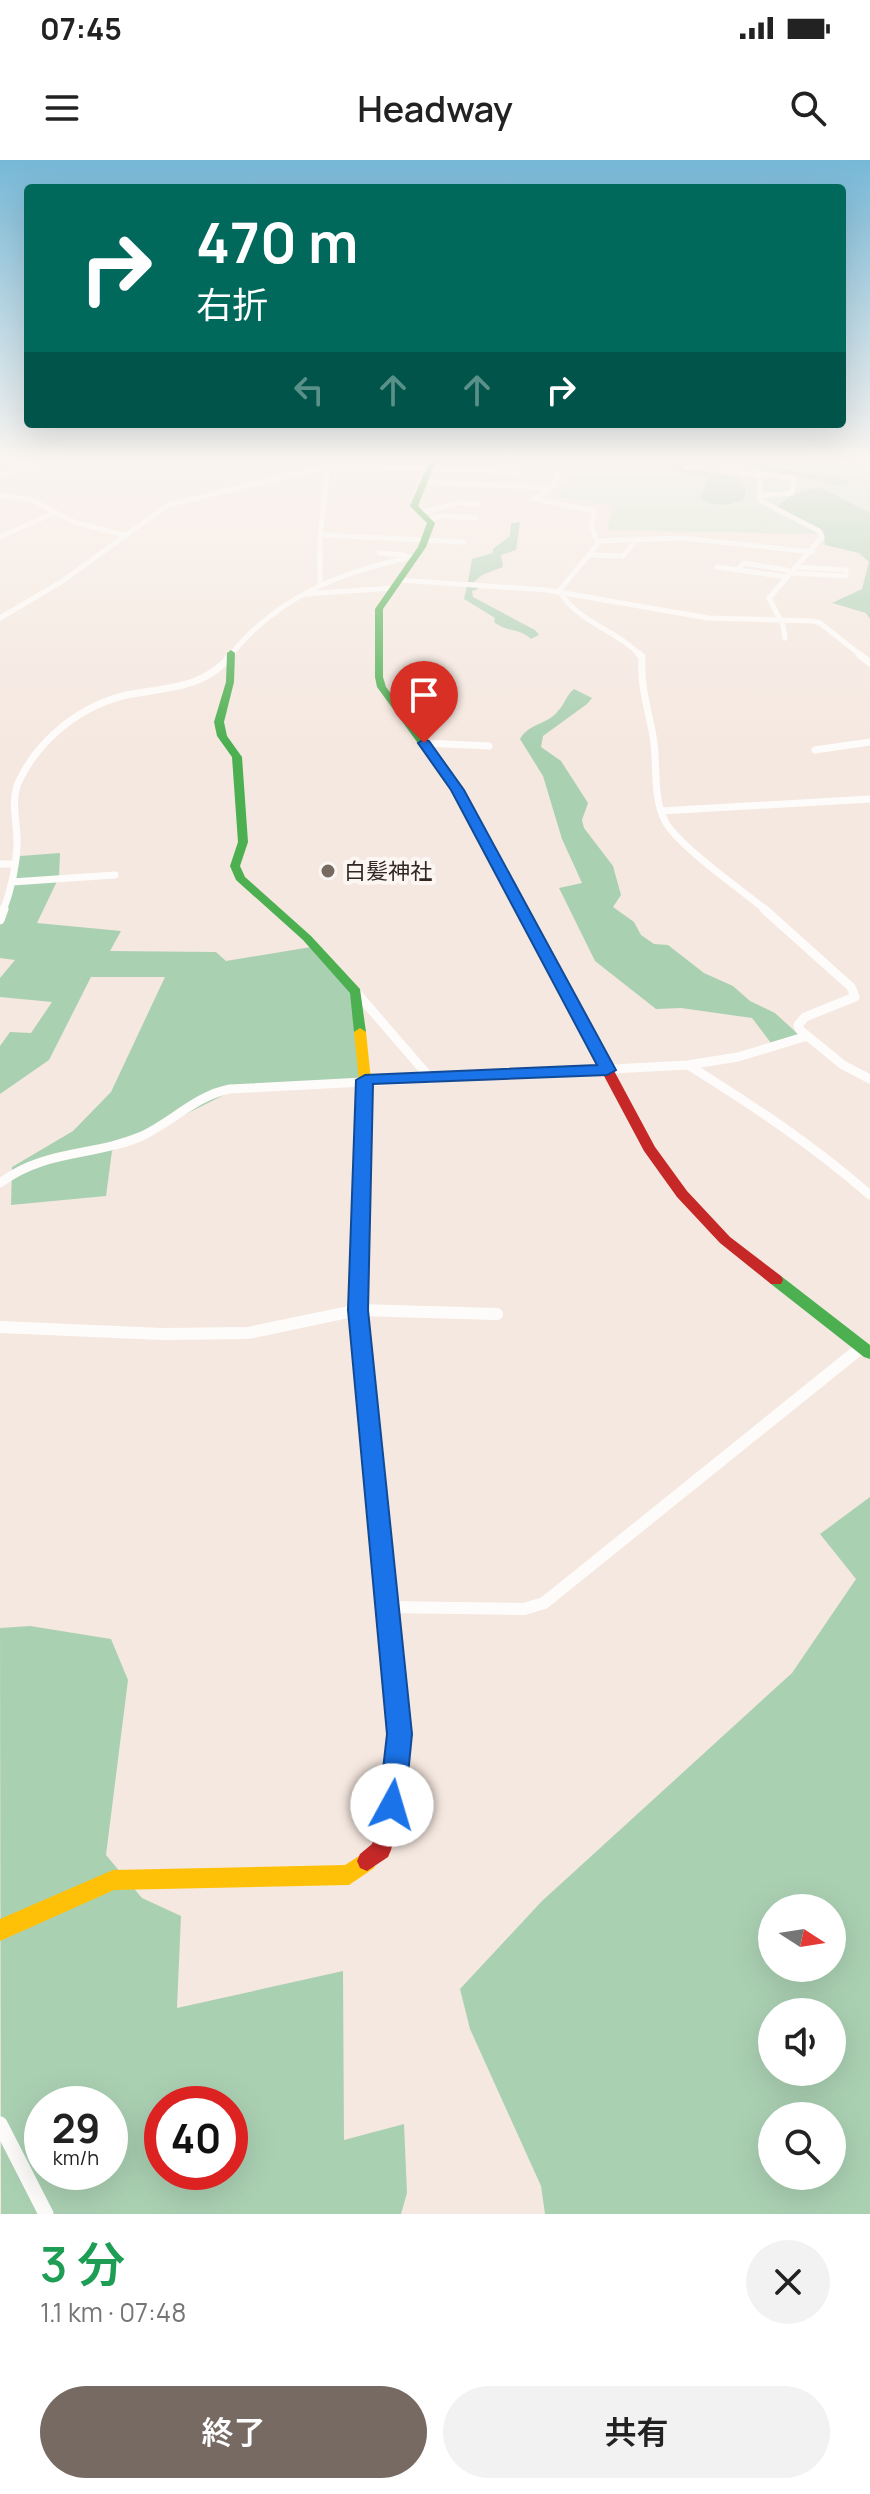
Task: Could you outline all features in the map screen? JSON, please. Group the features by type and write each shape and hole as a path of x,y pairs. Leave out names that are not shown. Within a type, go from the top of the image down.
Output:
{"street":[{"path":"0,618 61,582 99,554"},
{"path":"320,554 320,585"},
{"path":"389,554 414,556"},
{"path":"559,592 590,555 625,554"},
{"path":"785,638 783,625 769,598 811,554"},
{"path":"0,920 12,882 17,845 15,788 36,756 64,723 86,707 126,695 195,682 212,675 275,610 301,594 343,573 414,556"},
{"path":"387,1607 524,1609 544,1603 866,1350 725,1240 700,1216 649,1148 457,790 391,702 379,677 377,615 414,556"},
{"path":"717,567 846,576 846,570 792,572"},
{"path":"301,594 396,584 518,586 678,614 820,623 870,663"},
{"path":"559,592 573,608 642,657 640,684 653,737 661,811 680,839 851,987 855,997 801,1019 800,1030 843,1065 870,1079"},
{"path":"231,653 230,682 219,722 222,736 237,757 243,842 235,866 240,878 307,938 431,1079"},
{"path":"815,750 870,742"},
{"path":"424,743 489,746"},
{"path":"661,811 870,799"},
{"path":"0,864 14,864"},
{"path":"12,882 115,875"},
{"path":"0,1930 113,1880 349,1875 381,1850 392,1805 399,1734 358,1310 365,1080 356,992"},
{"path":"0,1183 14,1171 49,1156 129,1141 165,1125 212,1093 252,1086 688,1065 738,1057 807,1036"},
{"path":"688,1065 773,1118 827,1157 870,1195"},
{"path":"0,1327 162,1334 248,1333 358,1310 497,1314"},
{"path":"0,2124 46,2214"}],"green space":[{"path":"504,554 501,555 503,567 468,582 472,559"},
{"path":"860,554 870,554 870,619 866,613 832,603 862,589 869,562"},
{"path":"467,586 477,586 478,589 472,591 473,597 539,635 531,639 498,625 494,622 495,618 464,599"},
{"path":"574,689 592,698 543,736 541,747 561,761 588,803 582,820 584,828 613,866 621,895 613,907 634,922 641,935 654,944 668,945 704,973 733,986 750,1001 775,1013 799,1035 771,1043 752,1018 681,1008 656,1009 595,961 559,888 582,883 562,839 543,776 520,739 528,730 554,716"},
{"path":"60,853 59,877 37,923 121,931 110,951 216,952 226,961 311,947 352,993 361,1078 236,1089 112,1151 106,1196 11,1205 12,1167 73,1131 111,1092 165,977 91,977 49,1060 0,1094 0,1046 10,1032 31,1033 52,1002 0,997 0,978 15,960 0,958 0,912 6,912 20,856"},
{"path":"870,1497 870,2214 545,2214 541,2186 470,2029 460,1989 542,1901 792,1673 856,1579 820,1534"},
{"path":"30,1626 111,1639 128,1680 106,1855 142,1898 181,1916 177,2008 343,1971 344,2140 404,2124 407,2193 401,2214 1,2214 0,1628"}],"traffic: fast":[{"path":"417,554 379,609 379,677 382,687 457,790 512,892"},
{"path":"231,653 230,682 219,722 222,736 237,757 243,842 235,866 240,878 307,938 356,992 360,1032"},
{"path":"776,1280 870,1353"}],"traffic: slow":[{"path":"360,1032 365,1080 358,1310 388,1618"},
{"path":"0,1930 113,1880 349,1875 367,1861"}],"traffic: jam":[{"path":"512,892 649,1148 682,1194 725,1240 776,1280"},
{"path":"367,1861 381,1850 392,1805 399,1734 388,1618"}],"place":[{"name":"白髪神社","path":"328,871"}],"route":[{"path":"392,1805 399,1734 358,1310 365,1080 607,1070 457,790 424,743"}]}
